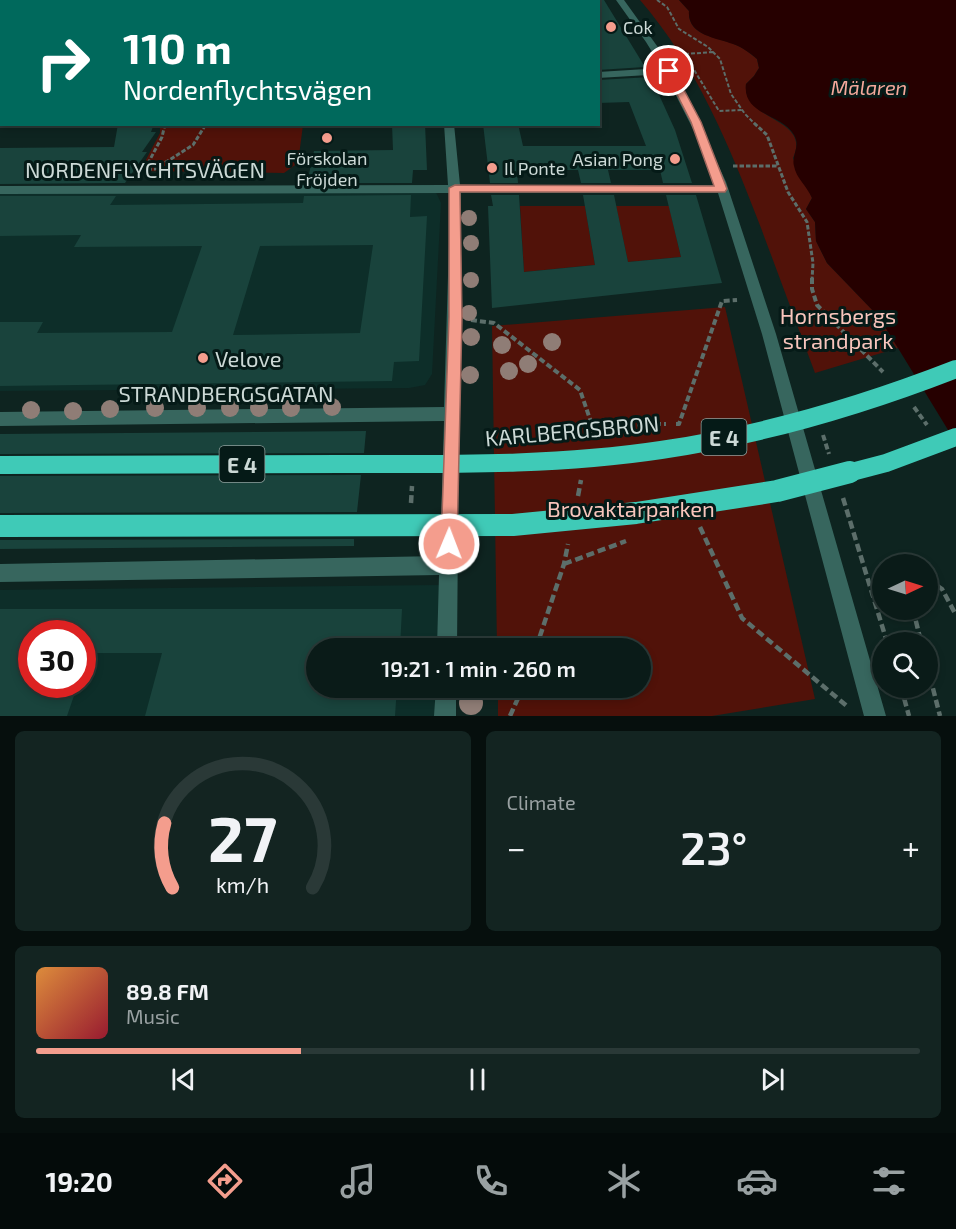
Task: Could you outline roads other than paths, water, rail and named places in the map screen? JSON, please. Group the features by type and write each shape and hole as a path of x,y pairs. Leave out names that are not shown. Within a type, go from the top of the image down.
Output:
{"highway":[{"name":"KARLBERGSBRON","path":"0,465 483,463 619,455 741,434 820,415 956,369"},
{"path":"0,526 513,525 636,513 777,491 886,463 956,437"}],"street":[{"path":"620,0 642,26 669,71 696,122 721,189 758,298 875,716"},
{"path":"600,75 669,71"},
{"path":"447,638 455,317 455,188 449,126"},
{"name":"NORDENFLYCHTSVÄGEN","path":"0,190 721,189"},
{"name":"STRANDBERGSGATAN","path":"0,419 452,414"},
{"path":"0,573 448,565"},
{"path":"445,716 446,698"}],"water":[{"name":"Mälaren","path":"679,0 956,0 956,443 879,317 827,263 816,241 815,222 806,209 812,198 794,166 796,139 788,128 756,108 746,94 746,84 759,68 757,59 740,47 698,30 690,19 689,11"}],"place":[{"name":"Cok","path":"611,27"},
{"name":"Förskolan Fröjden","path":"327,138"},
{"name":"Asian Pong","path":"675,159"},
{"name":"Il Ponte","path":"492,168"},
{"name":"Velove","path":"203,358"}],"park label":[{"name":"Hornsbergs strandpark","path":"838,328"},
{"name":"Brovaktarparken","path":"631,508"}]}
